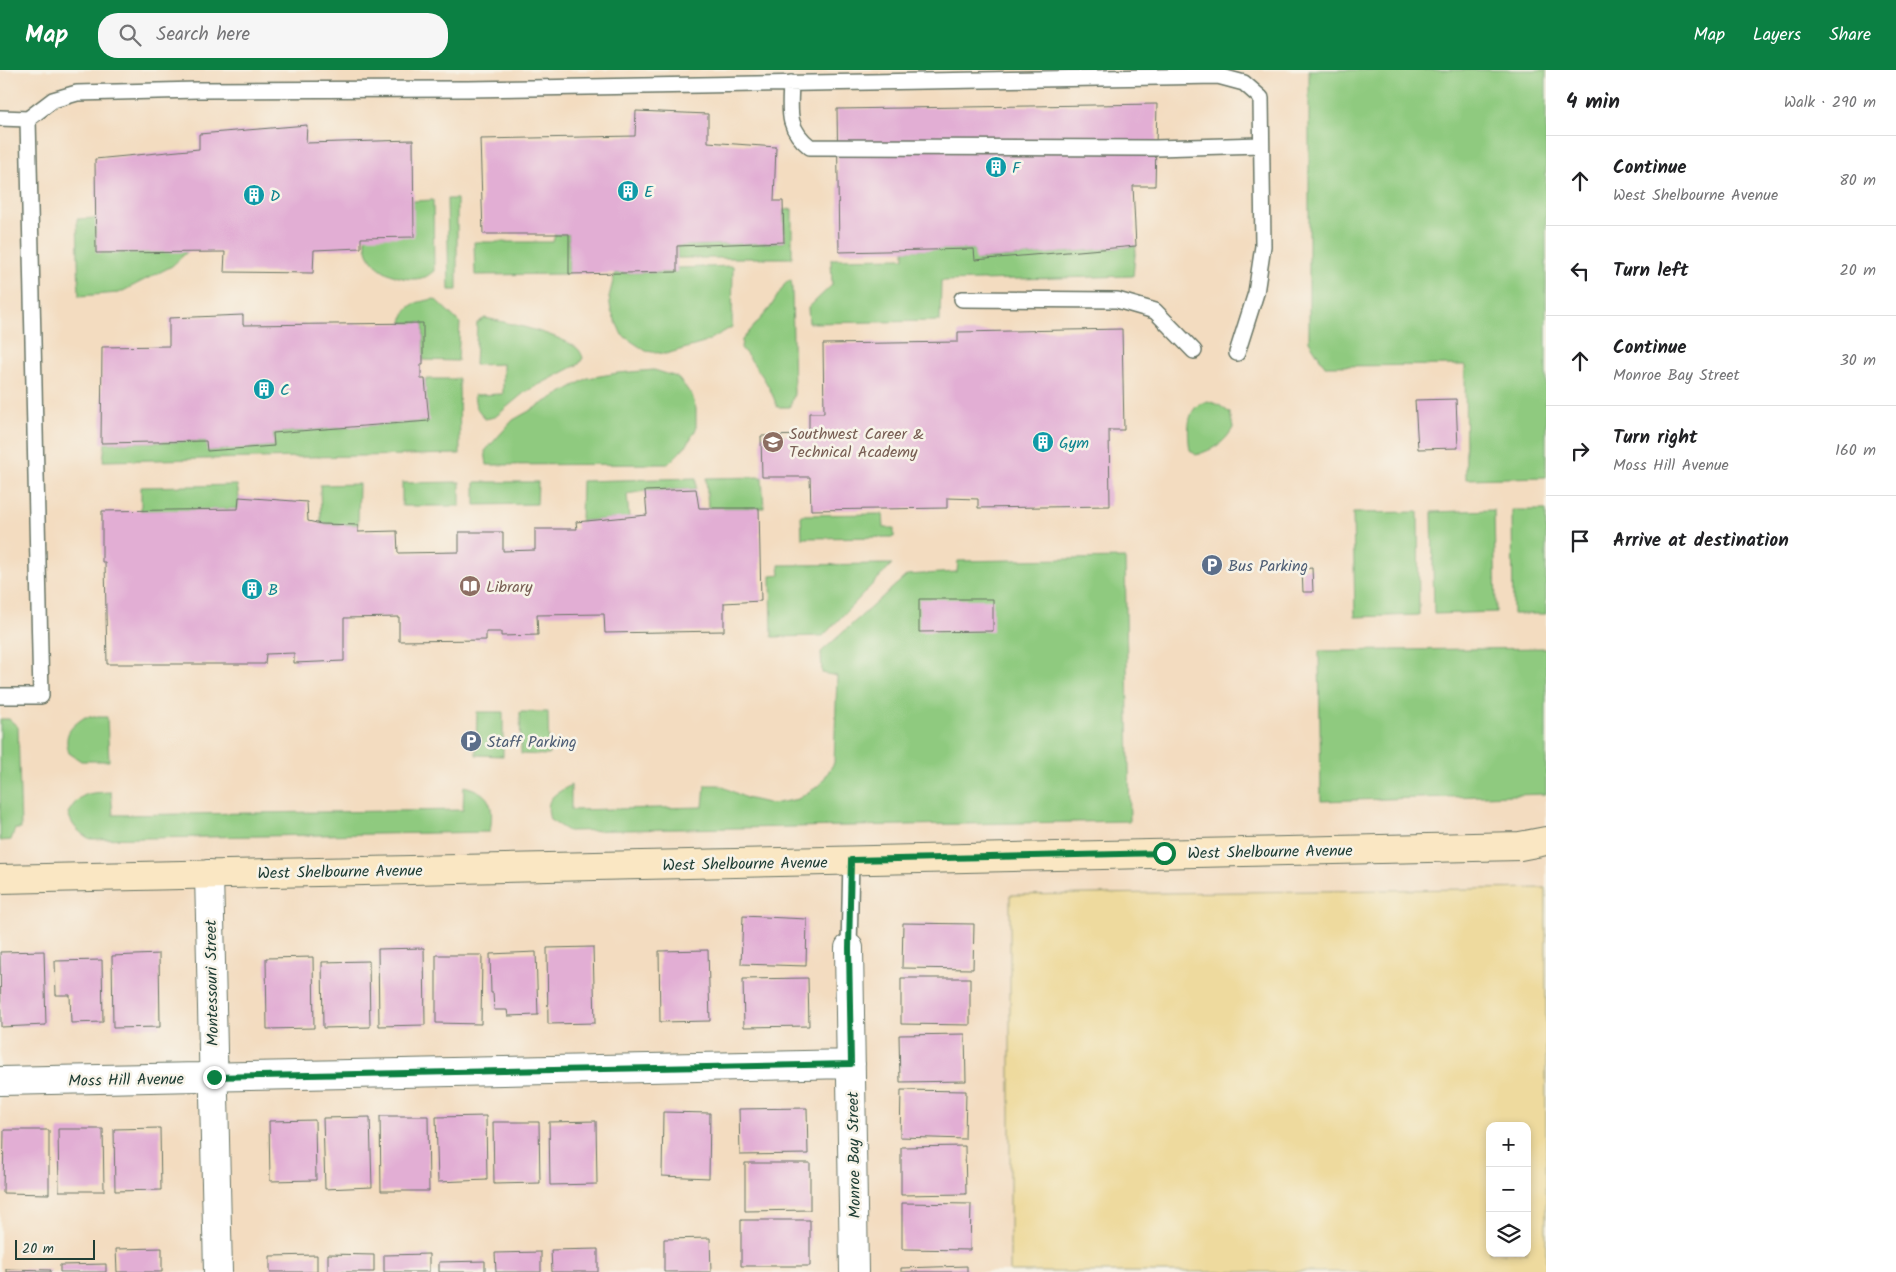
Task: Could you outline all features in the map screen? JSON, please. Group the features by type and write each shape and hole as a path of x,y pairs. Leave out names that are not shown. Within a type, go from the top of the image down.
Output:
{"street":[{"name":"West Shelbourne Avenue","path":"0,879 1533,843 1546,852"},
{"name":"Montessouri Street","path":"209,874 218,1272"},
{"name":"Monroe Bay Street","path":"849,948 854,1272"},
{"name":"Moss Hill Avenue","path":"0,1081 851,1064"}],"lane":[{"path":"0,118 28,119 53,100 76,93 1218,76 1244,83 1261,98 1263,246 1256,293 1237,353"},
{"path":"791,83 790,118 792,126 801,140 810,147 1156,148 1261,145"},
{"path":"0,696 41,696 28,119"},
{"path":"962,298 1117,300 1131,303 1155,311 1194,351"},
{"path":"849,948 851,860"}],"green space":[{"path":"1309,70 1546,70 1546,477 1466,479 1465,365 1325,366 1309,341"},
{"path":"447,199 457,199 457,290 449,290"},
{"path":"433,200 434,271 425,277 409,279 392,275 377,266 368,253 365,238 414,201"},
{"path":"792,209 792,258 677,258 677,246 784,242 784,210"},
{"path":"96,218 187,252 172,266 119,293 79,296 77,219"},
{"path":"555,234 569,234 569,274 475,275 474,242 553,242"},
{"path":"1136,246 1133,276 941,281 940,321 809,323 808,308 832,285 831,259 904,258 904,250 974,249 976,260"},
{"path":"733,266 732,327 704,343 666,354 646,351 622,335 611,311 609,297 615,273 677,272 677,268"},
{"path":"791,280 794,394 790,407 777,407 766,383 741,348 742,340 770,308 786,282"},
{"path":"435,299 460,323 458,361 423,360 423,323 402,323 409,307"},
{"path":"485,318 558,338 577,348 583,358 579,364 525,392 495,417 485,419 476,407 474,395 503,394 503,364 475,365 477,323"},
{"path":"654,370 677,377 692,395 696,409 696,429 687,445 668,464 487,465 485,451 513,420 588,378"},
{"path":"425,379 459,379 460,454 103,461 105,443 206,441 208,451 274,446 273,433 428,421"},
{"path":"1208,401 1219,405 1230,413 1233,428 1217,446 1196,455 1190,450 1189,421 1193,410"},
{"path":"762,477 764,508 708,508 706,478"},
{"path":"696,478 696,489 645,491 627,494 629,518 581,521 582,481"},
{"path":"460,482 460,506 402,506 402,483"},
{"path":"475,482 538,482 537,504 475,505"},
{"path":"359,484 358,525 321,524 320,485"},
{"path":"237,485 238,509 141,511 141,487"},
{"path":"1494,510 1496,612 1434,614 1432,512"},
{"path":"1512,510 1546,510 1546,614 1513,614"},
{"path":"1418,512 1419,615 1355,617 1353,513"},
{"path":"883,514 884,528 894,528 894,537 802,538 801,515"},
{"path":"1125,558 1130,821 568,831 550,820 548,806 550,801 555,794 571,785 571,810 703,807 705,785 719,785 746,798 772,804 798,799 820,785 834,763 837,676 822,673 821,652 907,575 957,572 958,561"},
{"path":"892,564 823,636 772,637 771,576 780,575 779,565"},
{"path":"1546,648 1546,794 1321,801 1319,651"},
{"path":"477,712 503,712 503,756 476,755"},
{"path":"520,712 548,712 549,755 521,754"},
{"path":"85,717 107,717 109,761 81,761 69,753 67,736 75,724"},
{"path":"0,719 9,719 18,727 21,829 15,829 11,840 0,841"},
{"path":"464,786 480,792 489,802 492,815 490,832 90,839 76,828 71,822 68,813 77,801 85,795 111,792 113,815 463,810"}],"sand":[{"path":"1546,888 1546,1272 1010,1272 1010,895"}],"building":[{"name":"F","path":"1157,104 1155,186 1133,186 1136,246 975,260 974,249 839,252 837,109"},
{"name":"E","path":"636,111 708,114 708,142 776,147 774,201 783,201 784,242 677,246 677,272 569,274 569,234 483,234 480,139 635,136"},
{"name":"D","path":"307,125 306,143 413,140 414,237 361,238 361,248 314,250 313,273 224,272 225,252 96,253 95,159 199,149 199,134"},
{"name":"C","path":"243,315 243,325 423,323 421,379 425,379 429,421 273,433 274,446 207,451 206,441 101,443 102,347 169,346 169,318"},
{"path":"1122,329 1124,430 1109,430 1110,506 978,508 978,499 947,498 947,508 811,510 810,477 762,477 761,436 809,435 809,413 824,413 823,344 958,342 958,332"},
{"path":"1456,399 1458,448 1418,449 1415,400"},
{"path":"696,489 699,508 759,508 761,601 724,603 724,631 605,633 604,614 537,615 538,635 501,636 501,632 486,632 486,640 399,641 399,617 344,618 344,661 294,663 294,653 266,654 265,664 107,664 105,562 102,562 102,511 238,509 239,497 307,502 308,521 321,524 358,525 358,532 397,531 398,553 459,552 459,532 503,532 503,551 535,550 535,529 577,529 576,522 647,515 645,491"},
{"path":"1312,568 1313,592 1303,592 1302,569"},
{"path":"919,599 993,599 993,631 919,632"},
{"path":"743,916 807,919 806,966 741,964"},
{"path":"903,923 974,924 973,969 902,968"},
{"path":"593,947 595,1023 548,1024 547,948"},
{"path":"424,948 425,1025 379,1026 378,949"},
{"path":"708,950 710,1021 660,1022 659,951"},
{"path":"44,951 46,1025 1,1027 0,952"},
{"path":"536,952 538,1015 508,1016 507,1010 494,1010 493,993 491,993 490,954"},
{"path":"159,954 160,1027 113,1028 112,956"},
{"path":"436,955 482,955 481,1024 436,1023"},
{"path":"313,957 314,1028 267,1029 266,958"},
{"path":"102,960 103,1022 71,1023 70,995 56,995 55,961"},
{"path":"369,961 370,1027 323,1028 322,962"},
{"path":"808,978 809,1026 744,1027 743,979"},
{"path":"901,978 970,978 970,1025 901,1024"},
{"path":"965,1034 966,1081 900,1082 899,1035"},
{"path":"901,1090 966,1091 965,1139 900,1137"},
{"path":"807,1108 808,1154 740,1155 739,1109"},
{"path":"663,1112 710,1113 709,1178 662,1176"},
{"path":"380,1116 428,1116 429,1191 381,1191"},
{"path":"486,1116 487,1180 438,1182 436,1117"},
{"path":"370,1117 372,1187 325,1189 323,1118"},
{"path":"315,1120 316,1180 270,1181 269,1121"},
{"path":"596,1121 597,1184 550,1185 549,1122"},
{"path":"493,1122 539,1122 540,1183 494,1184"},
{"path":"160,1128 161,1190 115,1191 114,1129"},
{"path":"58,1129 103,1129 104,1191 59,1191"},
{"path":"4,1130 49,1130 49,1194 3,1193"},
{"path":"965,1146 966,1194 901,1195 901,1147"},
{"path":"745,1163 810,1163 810,1210 745,1211"},
{"path":"902,1203 971,1204 970,1250 902,1249"},
{"path":"741,1220 810,1220 810,1266 741,1266"},
{"path":"710,1238 711,1272 664,1272 664,1239"},
{"path":"162,1248 162,1272 117,1272 116,1249"},
{"path":"598,1249 598,1272 552,1272 551,1250"},
{"path":"541,1252 541,1272 496,1272 495,1253"},
{"path":"328,1254 374,1255 374,1272 328,1272"},
{"path":"429,1254 429,1272 384,1272 384,1255"},
{"path":"317,1255 317,1272 270,1272 270,1256"},
{"path":"485,1261 485,1272 439,1272 439,1262"},
{"path":"106,1264 106,1272 60,1272 60,1265"},
{"path":"967,1266 967,1272 901,1272 901,1268"},
{"path":"6,1269 51,1270 50,1272 6,1272"}],"place":[{"name":"F","path":"996,167"},
{"name":"E","path":"628,191"},
{"name":"D","path":"254,195"},
{"name":"C","path":"264,389"},
{"name":"Southwest Career & Technical Academy","path":"773,442"},
{"name":"Gym","path":"1043,442"},
{"name":"Bus Parking","path":"1212,565"},
{"name":"Library","path":"470,586"},
{"name":"B","path":"252,589"},
{"name":"Staff Parking","path":"471,741"}],"route":[{"path":"214,1077 851,1064 849,948 851,860 1164,853"}]}
